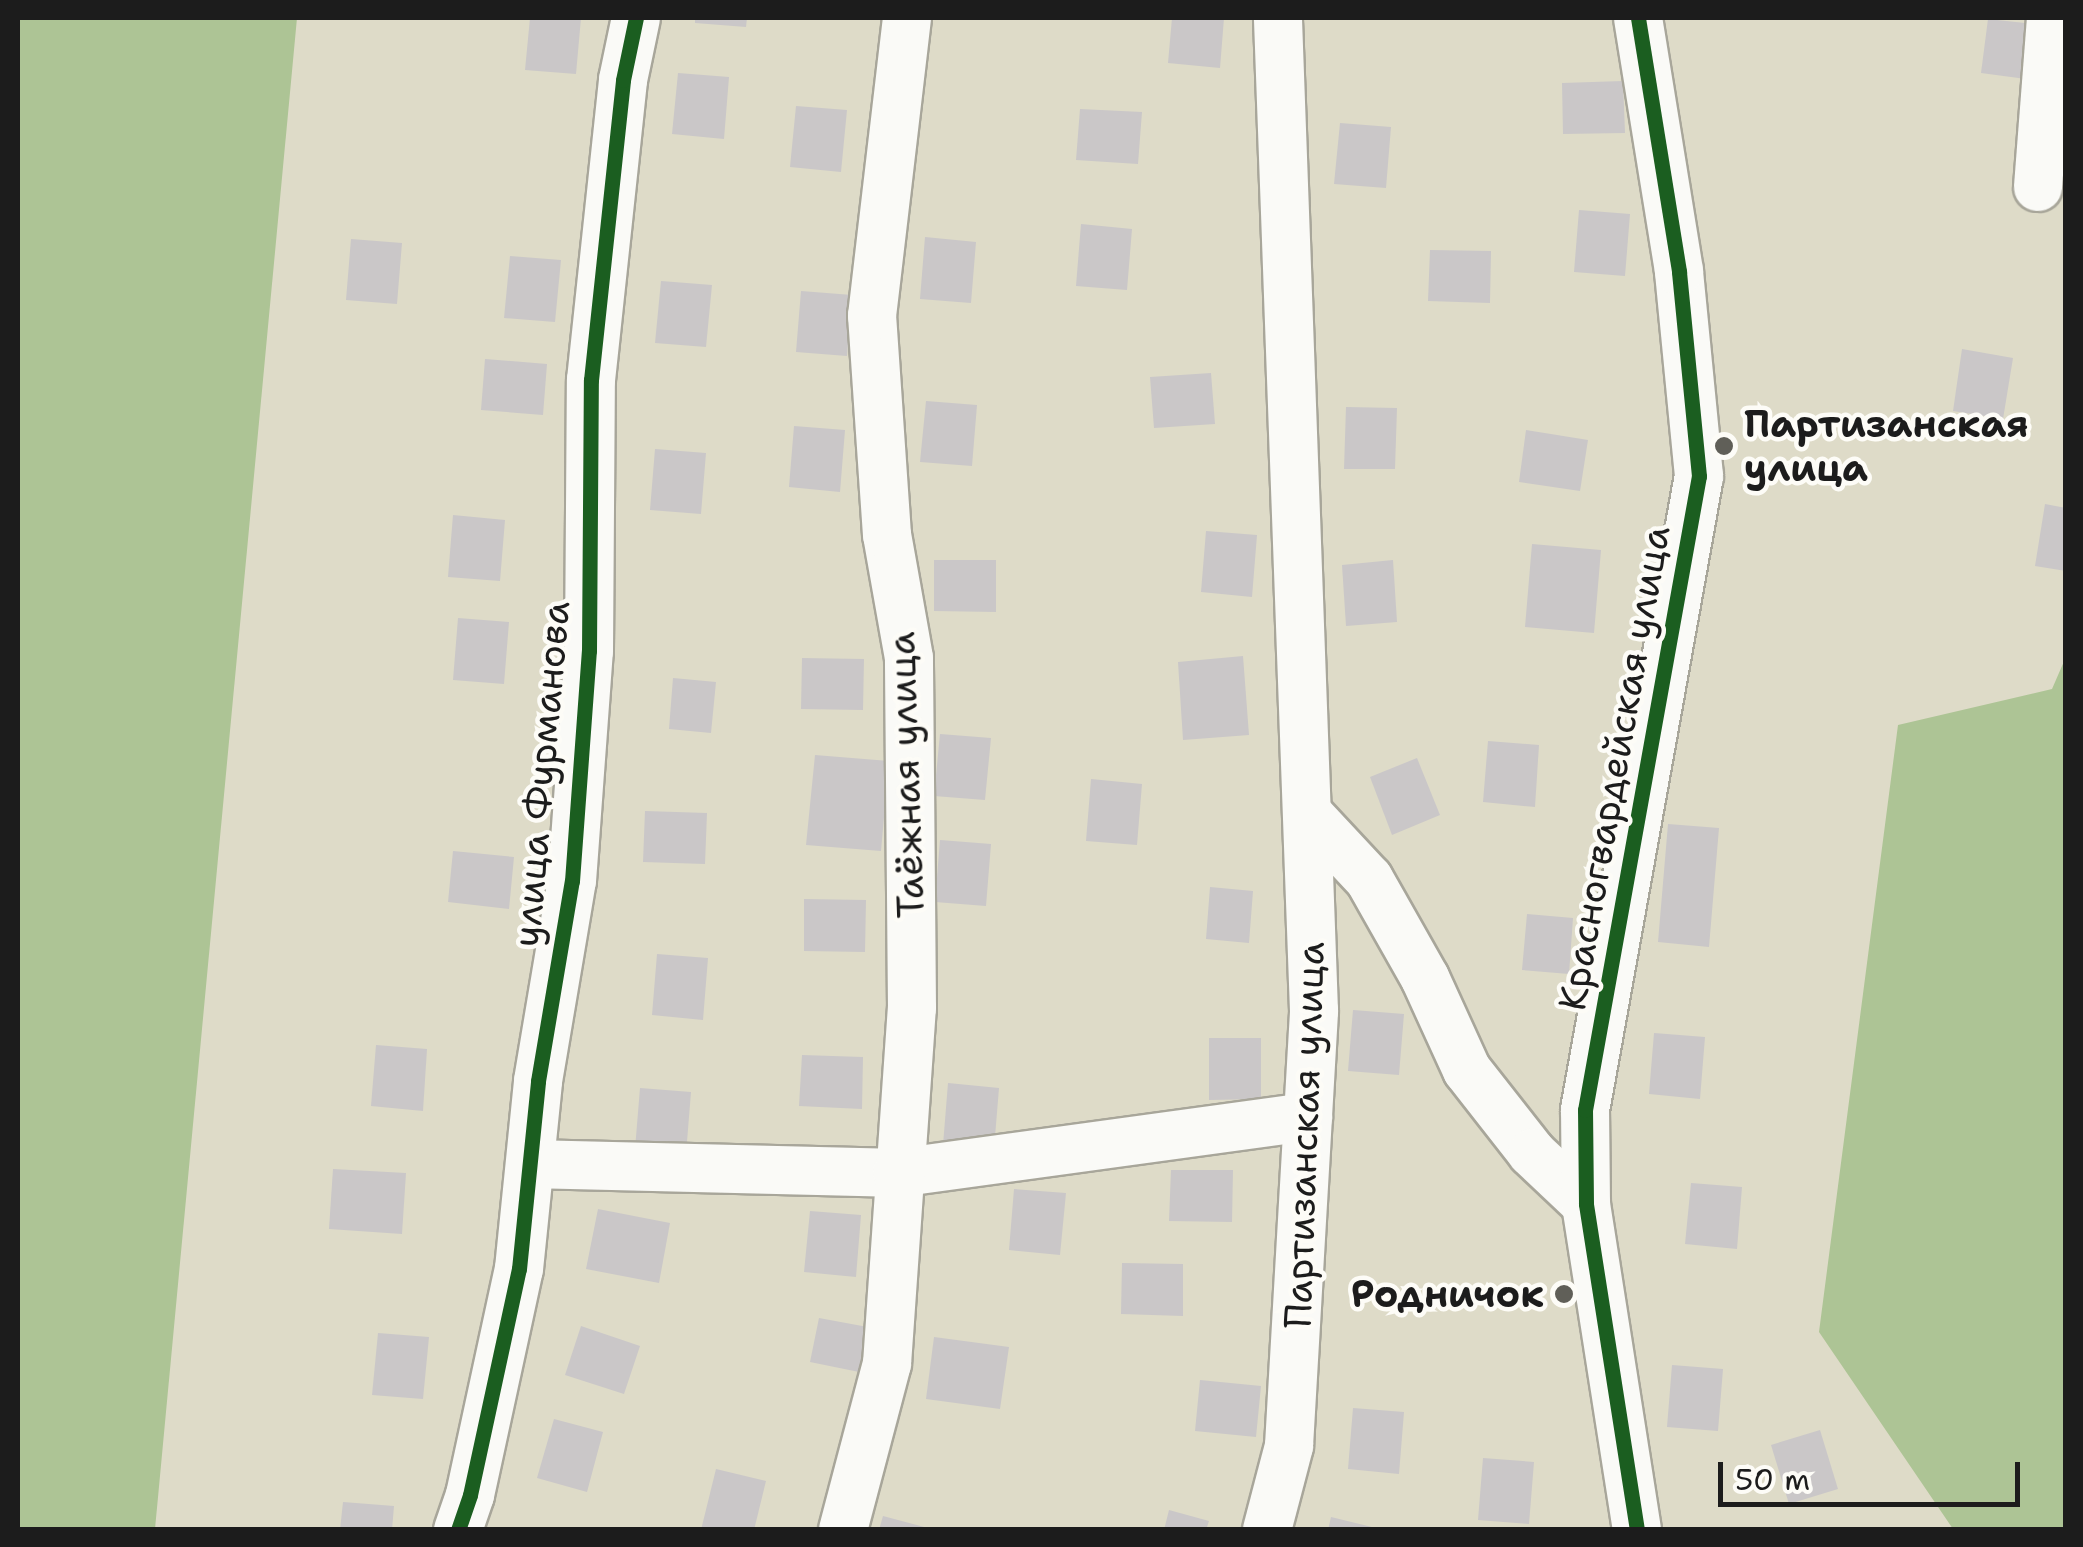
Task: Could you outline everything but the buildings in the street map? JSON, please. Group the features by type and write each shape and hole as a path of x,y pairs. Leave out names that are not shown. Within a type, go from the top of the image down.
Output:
{"street":[{"name":"улица Фурманова","path":"458,1530 470,1496 519,1269 533,1164 538,1081 572,882 589,651 590,380 622,80 636,18"},
{"name":"Таёжная улица","path":"843,1530 887,1364 912,1008 909,658 886,535 872,316 907,18"},
{"name":"Партизанская улица","path":"1267,1530 1288,1446 1314,1011 1310,816 1278,18"},
{"name":"Красногвардейская улица","path":"1637,1530 1586,1204 1585,1110 1700,476 1679,271 1638,18"},
{"path":"2038,187 2051,18"},
{"path":"1310,816 1370,879 1426,978 1468,1070 1532,1153 1586,1204"},
{"path":"533,1164 898,1173 1308,1117"}],"green space":[{"path":"18,18 297,18 155,1529 18,1529"},
{"path":"2065,659 2065,1529 1953,1529 1819,1332 1898,725 2052,689"}],"cycle path":[{"path":"458,1530 470,1495 519,1269 538,1081 572,881 589,651 591,380 623,80 636,18"},
{"path":"1637,1530 1586,1204 1585,1110 1699,476 1679,271 1638,18"}],"place":[{"name":"Партизанская улица","path":"1724,446"},
{"name":"Родничок","path":"1564,1294"}]}
